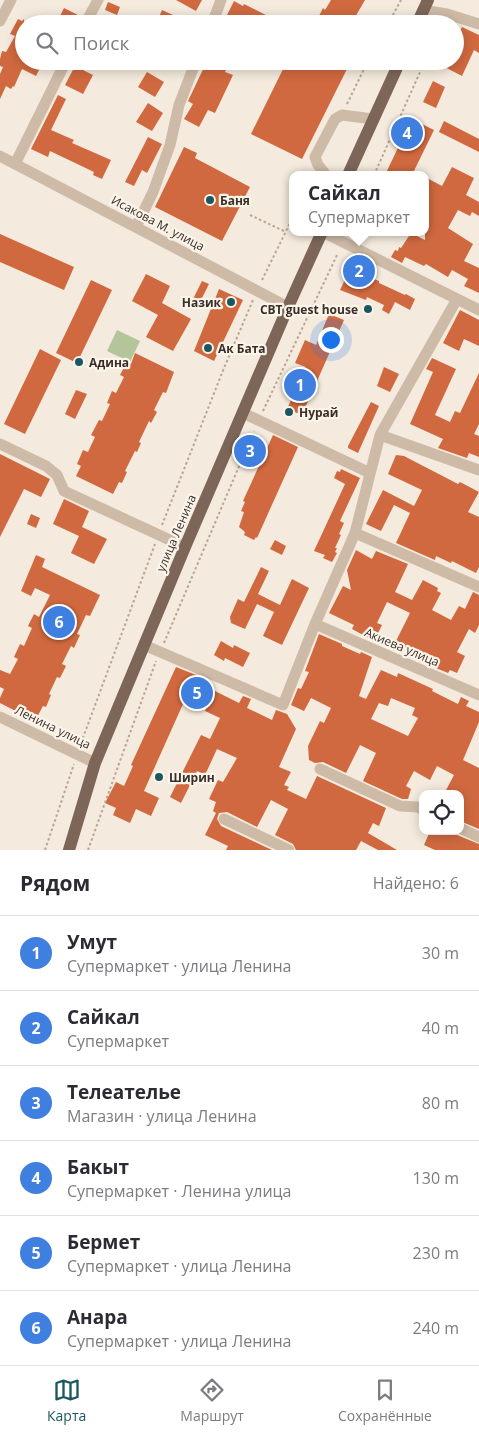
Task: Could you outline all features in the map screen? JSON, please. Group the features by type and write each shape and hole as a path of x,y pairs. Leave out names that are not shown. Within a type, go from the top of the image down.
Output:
{"main road":[{"path":"350,171 396,70"},
{"name":"улица Ленина","path":"69,850 95,763 185,546 288,307 321,236"}],"street":[{"path":"0,21 11,0"},
{"path":"90,15 98,0"},
{"path":"215,15 221,0"},
{"path":"426,5 450,15"},
{"path":"464,19 479,24"},
{"path":"15,164 62,70"},
{"path":"136,227 153,192 170,145 179,104 192,70"},
{"path":"323,171 315,157 335,119 342,115 373,119"},
{"name":"Исакова М. улица","path":"0,156 288,307"},
{"path":"332,236 479,310"},
{"path":"144,645 283,704 354,534 380,435 457,299"},
{"path":"243,413 370,473"},
{"path":"380,435 479,470"},
{"path":"0,444 46,466 57,475 64,491 185,546"},
{"path":"354,534 479,587"},
{"name":"Акиева улица","path":"315,624 479,695"},
{"name":"Ленина улица","path":"0,717 95,763"},
{"path":"320,769 400,806 419,808"},
{"path":"224,820 290,850"},
{"path":"464,830 479,837"}],"path":[{"path":"393,15 401,0"},
{"path":"376,171 421,70"},
{"path":"250,215 286,232"},
{"path":"88,850 160,651 259,420 343,241"}],"green space":[{"path":"117,330 140,341 130,362 107,351"}],"building":[{"path":"176,0 202,0 196,11"},
{"path":"331,0 365,0 356,15 320,15 323,8 325,10"},
{"path":"234,1 266,15 227,15"},
{"path":"108,2 120,7 117,15 105,10"},
{"path":"64,8 78,15 60,15"},
{"path":"162,10 173,15 160,15"},
{"path":"15,25 15,36 10,34"},
{"path":"464,28 479,35 479,53 474,50 462,76 450,70 464,70"},
{"path":"15,36 15,70 22,70 14,87 11,89 6,86 0,99 0,74 3,67 0,66 0,59 2,51 6,52"},
{"path":"24,70 39,70 36,76"},
{"path":"73,70 83,70 93,75 83,94 65,85"},
{"path":"203,70 226,70 225,72 233,75 215,113 208,110 199,127 184,119 193,104 188,101"},
{"path":"283,70 346,70 302,159 251,134"},
{"path":"147,72 164,82 155,97 138,87"},
{"path":"433,81 445,87 436,108 423,102"},
{"path":"58,95 66,99 51,130 74,140 72,143 111,160 102,179 93,175 94,172 50,151 48,157 31,149"},
{"path":"148,103 163,113 152,131 136,122"},
{"path":"412,119 434,130 414,171 387,171 406,131 397,128 401,120 410,124"},
{"path":"444,121 479,139 479,152 439,132"},
{"path":"148,137 162,144 147,173 142,170 134,186 125,182"},
{"name":"Баня","path":"184,147 197,153 195,158 250,187 222,241 155,207"},
{"path":"452,167 474,178 466,195 479,202 479,216 472,212 470,216 458,210 448,228 473,244 464,261 479,268 479,293 464,286 468,279 452,270 448,277 426,264 424,266 405,257 402,263 391,257 395,250 398,251 399,247 401,248 409,236 417,236 425,240 425,236 429,236 429,179 442,186"},
{"path":"0,234 74,267 64,290 0,262"},
{"path":"355,259 377,271 374,279 379,281 379,283 415,299 410,310 395,302 389,314 382,310 384,305 367,297 366,300 340,290"},
{"path":"146,274 170,286 162,303 191,319 173,351 146,337 158,315 132,301"},
{"path":"91,280 112,290 77,363 56,353"},
{"path":"202,281 209,284 197,308 190,305"},
{"path":"219,289 243,300 214,361 194,351"},
{"path":"460,310 479,320 479,346 464,339 459,351 443,343"},
{"path":"329,314 344,320 302,415 287,409 306,367 295,363 305,340 316,345"},
{"path":"40,349 61,360 25,434 4,424"},
{"path":"135,353 174,372 166,393 163,392 154,410 157,412 151,423 149,421 139,442 141,443 137,452 135,451 125,471 127,472 122,483 119,482 113,494 76,476 81,466 77,464 83,450 88,452 95,437 91,435 99,420 102,421 110,404 107,403 112,391 116,393 124,377 120,375 127,362 131,364"},
{"path":"432,358 456,369 435,415 450,422 455,411 460,413 479,373 479,424 474,434 479,436 479,457 469,453 467,458 438,448 443,439 410,424 433,372 426,369"},
{"path":"384,367 399,374 390,392 377,386"},
{"path":"76,390 87,394 75,419 65,414"},
{"path":"371,402 379,406 358,453 348,448 348,446"},
{"path":"273,435 298,447 257,538 254,540 244,535 245,532 239,527 244,512 241,511 245,502 243,501"},
{"path":"0,454 50,479 41,497 24,489 0,537"},
{"path":"396,455 404,456 458,484 460,482 479,492 468,512 479,517 479,567 476,573 452,561 451,563 436,556 435,560 396,543 410,513 394,505 381,531 366,524 383,490 414,506 422,490 388,474"},
{"path":"341,469 360,478 340,521 344,523 335,548 337,548 335,552 337,553 332,562 323,558 325,555 314,551 345,484 334,478 337,471 340,472"},
{"path":"64,499 89,511 82,527 107,539 94,564 71,553 79,536 53,524"},
{"path":"31,514 40,518 36,528 27,524"},
{"path":"275,540 286,546 282,555 270,549"},
{"path":"356,550 372,559 376,551 408,564 395,592 412,600 423,580 438,588 437,591 441,593 432,610 451,620 459,606 465,609 473,592 479,595 479,625 475,633 469,629 457,652 465,656 457,673 450,670 448,673 419,661 421,656 395,643 410,613 387,602 377,623 382,625 376,642 352,629 354,625 329,613 343,586 351,590 347,570"},
{"path":"36,555 45,559 42,567 100,595 90,616 86,615 77,634 80,635 74,648 71,646 62,664 66,666 60,678 57,677 49,694 51,695 46,707 43,706 35,721 0,703 4,689 0,687 0,670 10,674 18,659 14,657 20,644 24,646 32,628 28,626 34,614 39,617 50,595 35,588 31,596 21,591"},
{"path":"261,567 269,571 258,594 280,605 292,579 309,588 282,645 263,636 274,612 257,604 245,629 231,623 230,617 238,599 244,602"},
{"path":"319,634 360,654 361,652 372,657 359,696 366,699 381,670 397,677 398,673 433,689 432,691 458,704 461,697 469,701 466,706 479,712 479,722 463,760 479,768 479,829 464,823 464,790 446,790 454,775 437,766 430,780 414,771 406,786 411,789 408,799 402,799 363,781 376,753 360,745 346,773 323,762 315,763 309,760 308,746 320,721 324,723 331,708 311,698 304,711 291,705 298,688 301,689 309,672 305,671","holes":["391,698 415,708 412,715 418,718 408,736 371,719 379,703 388,706"]},
{"path":"221,641 233,648 234,645 250,653 243,667 225,658 224,661 214,655"},
{"path":"176,667 196,675 144,791 159,798 151,816 136,809 130,823 113,815 116,808 105,803 116,782 124,786 133,766 131,765"},
{"path":"215,691 239,703 243,696 251,699 247,708 272,720 276,710 287,714 296,729 279,767 291,772 284,785 289,787 287,790 306,799 317,776 386,808 379,826 373,823 368,833 397,850 378,850 361,841 356,850 296,850 293,844 275,835 288,809 271,800 257,827 227,812 219,813 217,819 221,826 272,850 226,850 228,846 205,835 216,813 213,811 216,802 209,799 218,780 223,782 237,758 217,749 205,775 197,771 181,803 170,797 201,735 210,739 220,718 205,711"},
{"path":"428,835 457,835 479,844 479,850 435,850 424,845"}],"place":[{"name":"Бакыт","path":"407,133"},
{"name":"Баня","path":"210,200"},
{"name":"Сайкал","path":"359,271"},
{"name":"Назик","path":"231,302"},
{"name":"CBT guest house","path":"368,309"},
{"name":"Ак Бата","path":"208,348"},
{"name":"Адина","path":"79,362"},
{"name":"Умут","path":"300,385"},
{"name":"Нурай","path":"289,412"},
{"name":"Телеателье","path":"250,451"},
{"name":"Анара","path":"59,622"},
{"name":"Бермет","path":"197,693"},
{"name":"Ширин","path":"159,777"}]}
